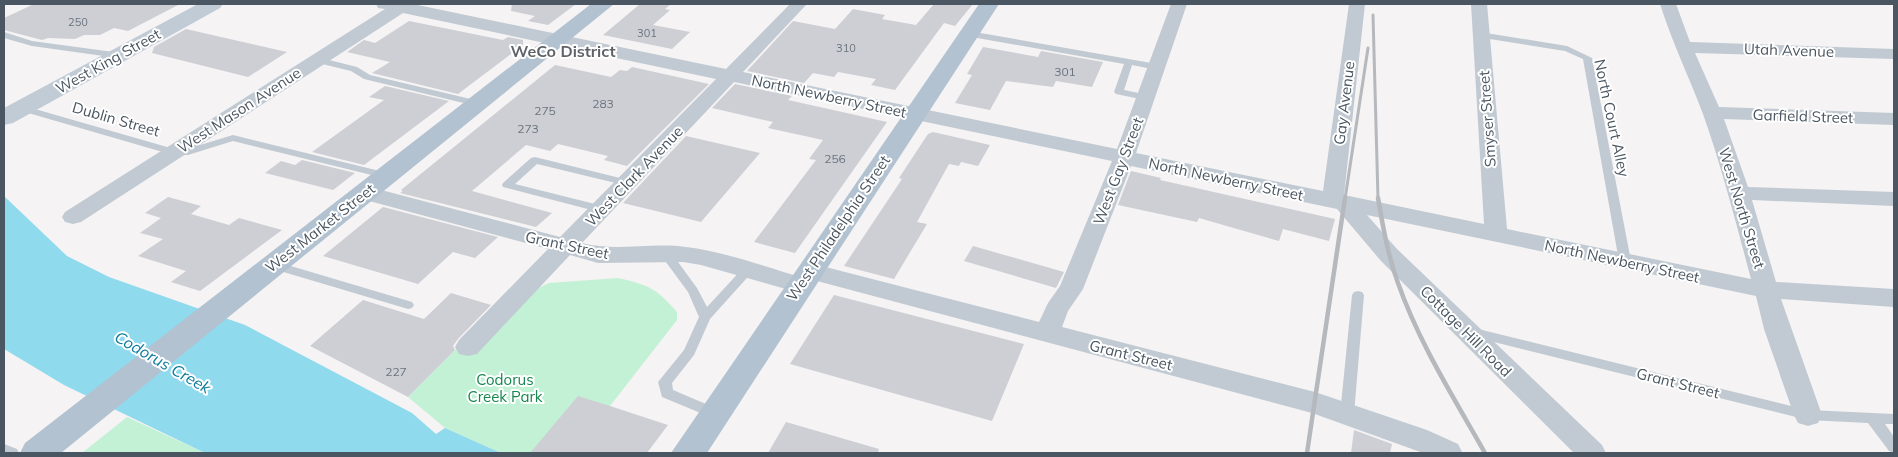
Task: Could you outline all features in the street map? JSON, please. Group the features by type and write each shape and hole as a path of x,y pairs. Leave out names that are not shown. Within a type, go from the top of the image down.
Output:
{"main road":[{"name":"West Market Street","path":"37,453 604,4"},
{"name":"West Philadelphia Street","path":"688,453 914,114 990,4"}],"street":[{"name":"West King Street","path":"12,113 213,4"},
{"name":"West Clark Avenue","path":"468,347 799,4"},
{"name":"West Gay Street","path":"1047,334 1057,309 1071,288 1124,157 1179,4"},
{"name":"Gay Avenue","path":"1339,203 1357,4"},
{"name":"Smyser Street","path":"1479,4 1496,234"},
{"name":"West North Street","path":"1668,4 1683,47 1712,113 1739,193 1777,329 1808,415"},
{"name":"North Newberry Street","path":"396,5 1339,203 1766,290 1894,298"},
{"name":"West Mason Avenue","path":"73,217 317,60 396,5"},
{"name":"Utah Avenue","path":"1683,47 1894,54"},
{"name":"Garfield Street","path":"1712,113 1894,119"},
{"name":"Grant Street","path":"366,193 604,256 666,254 702,257 748,270 805,278 1047,334 1315,403 1417,438 1448,452"},
{"path":"1739,193 1894,199"},
{"name":"Cottage Hill Road","path":"1339,203 1465,331 1592,453"}],"lane":[{"path":"969,34 1157,67"},
{"path":"4,35 19,42 98,50 118,55"},
{"name":"North Court Alley","path":"1480,35 1567,49 1587,58 1625,261"},
{"path":"317,60 354,69 366,77 480,104"},
{"path":"1129,62 1119,92 1145,98"},
{"name":"Dublin Street","path":"12,113 173,152"},
{"path":"173,152 188,152 233,138 388,176"},
{"path":"604,208 507,185 535,160 628,183"},
{"path":"666,254 693,292 705,317"},
{"path":"274,265 408,305"},
{"path":"715,414 667,393 665,382 689,352 705,317 748,270"},
{"path":"1347,414 1358,295"},
{"name":"Grant Street","path":"1465,331 1808,415 1894,420"},
{"path":"1873,419 1894,447"},
{"path":"4,450 12,453"}],"green space":[{"name":"Codorus Creek Park","path":"618,278 645,286 657,293 677,312 677,320 610,406 537,445 534,453 501,453 445,428 408,397 498,307 549,283"},
{"path":"127,417 205,453 82,453"}],"water":[{"name":"Codorus Creek","path":"4,196 67,256 109,277 245,325 412,413 436,434 445,428 501,453 205,453 64,385 4,349"}],"building":[{"path":"34,4 180,4 128,31 114,28 100,35 84,35 75,39 48,38 42,40 4,30 4,18"},
{"path":"512,4 576,4 548,25 528,21 535,16 511,11"},
{"path":"640,4 671,4 665,9 670,10 653,25 690,32 672,49 603,35"},
{"path":"934,4 973,4 955,26 944,23 895,90 871,85 876,79 838,72 834,77 813,73 804,83 747,71 793,21 835,29 853,9 885,15 882,19 916,25"},
{"path":"409,21 503,40 508,37 523,40 523,45 458,94 372,73 390,62 347,52 364,40 375,43"},
{"path":"186,29 287,52 248,77 152,53 154,47"},
{"path":"983,47 1038,57 1041,51 1103,62 1092,87 1056,81 1053,87 1006,81 990,110 955,103 972,75 967,74"},
{"path":"555,65 611,77 620,70 627,71 632,67 709,84 627,166 604,160 608,156 558,144 550,151 526,145 472,191 552,213 536,227 400,193 403,191 401,190"},
{"path":"735,84 792,96 788,100 887,122 795,253 754,242 816,160 809,159 823,140 768,128 773,122 712,108"},
{"path":"385,86 449,101 364,165 312,152 384,100 369,97"},
{"path":"933,132 990,145 978,166 961,162 959,166 949,164 917,222 927,224 894,279 844,266 902,179 899,178 928,134"},
{"path":"686,136 760,153 701,222 623,203"},
{"path":"302,160 355,173 333,190 265,173 281,161 295,165"},
{"path":"1131,171 1161,178 1160,180 1335,219 1329,241 1283,229 1279,241 1199,218 1197,222 1118,205"},
{"path":"168,197 201,206 191,214 229,225 239,218 282,230 200,291 171,282 186,271 138,256 163,239 140,233 161,218 145,213"},
{"path":"383,207 498,237 475,258 453,252 418,284 323,256"},
{"path":"973,246 1064,272 1056,288 964,261"},
{"path":"451,293 491,305 458,339 453,346 455,350 408,397 310,346 363,300 424,319"},
{"path":"834,295 1024,344 992,421 790,364"},
{"path":"578,396 668,425 647,453 530,453"},
{"path":"786,422 879,449 878,453 768,453"},
{"path":"1354,430 1392,444 1390,453 1351,453"}],"railway":[{"path":"1373,15 1378,199"},
{"path":"1345,199 1368,48"},
{"path":"1307,453 1345,198"},
{"path":"1378,198 1391,262 1406,305 1438,370 1485,453"}],"district":[{"name":"WeCo District","path":"563,51"}]}
